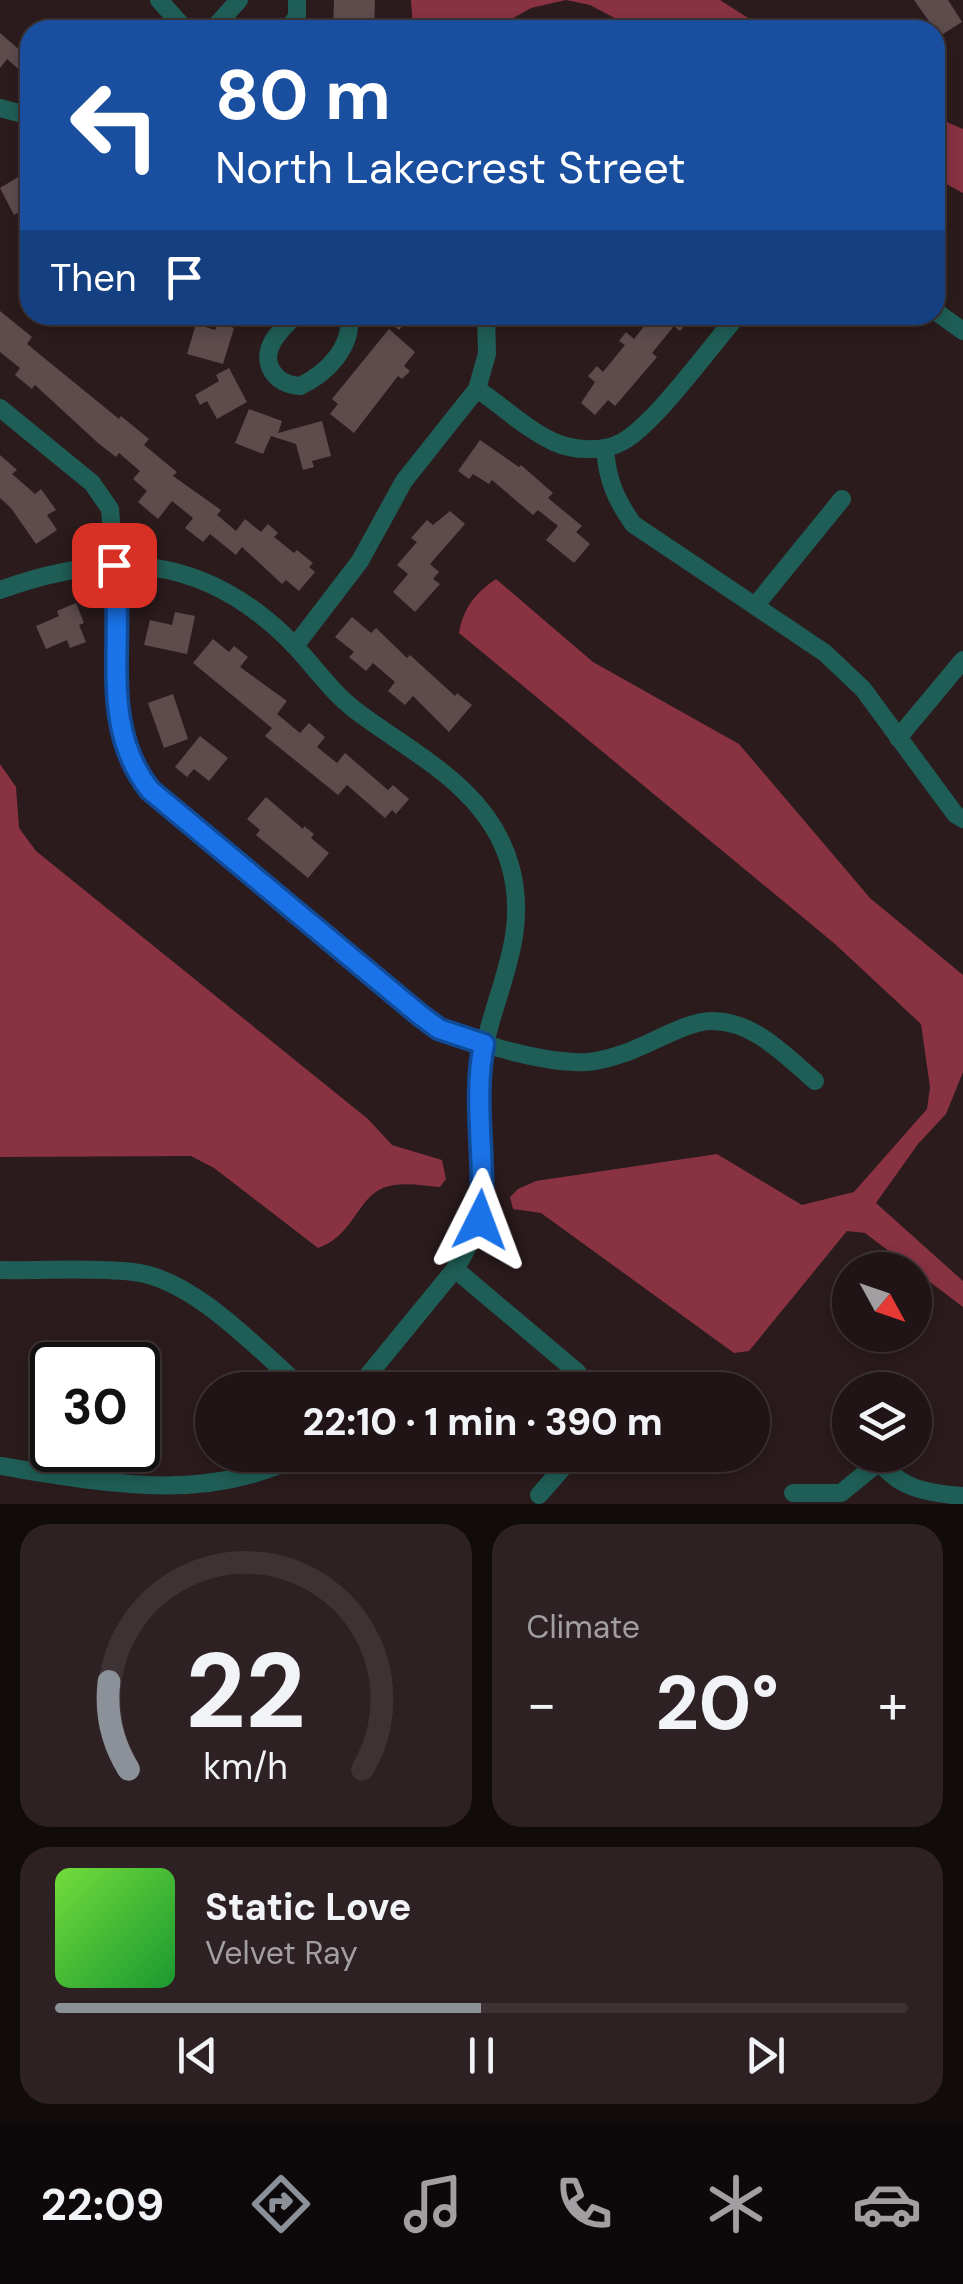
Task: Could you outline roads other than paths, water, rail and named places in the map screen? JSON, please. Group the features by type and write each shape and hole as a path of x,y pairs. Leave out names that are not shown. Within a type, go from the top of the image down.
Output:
{"street":[{"path":"159,0 177,20"},
{"path":"221,20 239,0"},
{"path":"287,325 274,340 268,363 281,382 300,386 320,375 350,339 349,325"},
{"path":"295,646 360,561 404,481 468,404 487,354 486,325"},
{"path":"477,388 552,442 568,447 605,448 619,444 648,420 729,325"},
{"path":"0,408 92,483 110,509 121,737 136,773 150,790 420,1015 439,1029 484,1044 588,1062 621,1055 696,1023 710,1021 745,1029 768,1040 815,1080"},
{"path":"605,448 607,476 616,500 632,524 825,652 863,689 955,814 963,819"},
{"path":"755,606 842,499"},
{"path":"0,590 80,567 153,566 190,574 248,604 295,646 335,694 447,774 474,800 509,860 517,927 484,1044 480,1083 482,1206 468,1250 371,1372"},
{"path":"898,738 963,660"},
{"path":"455,1269 577,1372"},
{"path":"0,1270 136,1272 168,1282 212,1312 284,1372"},
{"path":"0,1466 96,1484 173,1492 233,1488 276,1472"},
{"path":"539,1494 559,1472"},
{"path":"793,1493 841,1493 863,1472"},
{"path":"889,1472 900,1483 923,1493 963,1496"}]}
